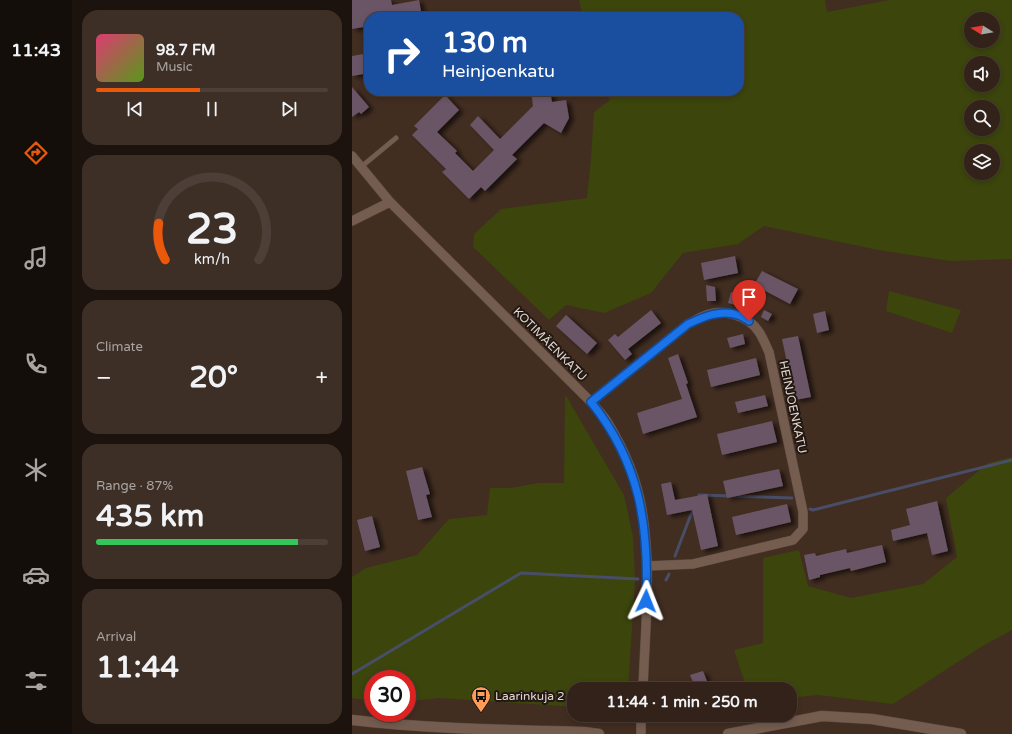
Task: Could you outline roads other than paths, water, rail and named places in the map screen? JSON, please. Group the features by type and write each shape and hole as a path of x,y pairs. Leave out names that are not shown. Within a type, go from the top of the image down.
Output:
{"street":[{"name":"KOTIMÄENKATU","path":"352,156 390,202 591,402 608,422 635,482 642,509 646,537 647,566 642,682"},
{"path":"352,220 390,202"},
{"name":"HEINJOENKATU","path":"591,402 688,324 706,315 724,313 738,315 744,318 749,321 759,332 769,352 803,512 803,529 794,540 693,564 647,566"},
{"path":"728,734 822,716 872,719 961,734"},
{"path":"352,720 384,724 466,729 584,732 599,734"},
{"path":"641,734 642,722"}],"lane":[{"path":"361,167 396,138"}],"waterway":[{"path":"810,509 813,510 1012,460"},
{"path":"698,498 699,495 792,498"},
{"path":"675,556 693,509"},
{"path":"352,674 521,573 638,579"},
{"path":"666,580 669,574"}],"place":[{"name":"Laarinkuja 2","path":"481,713"}]}
